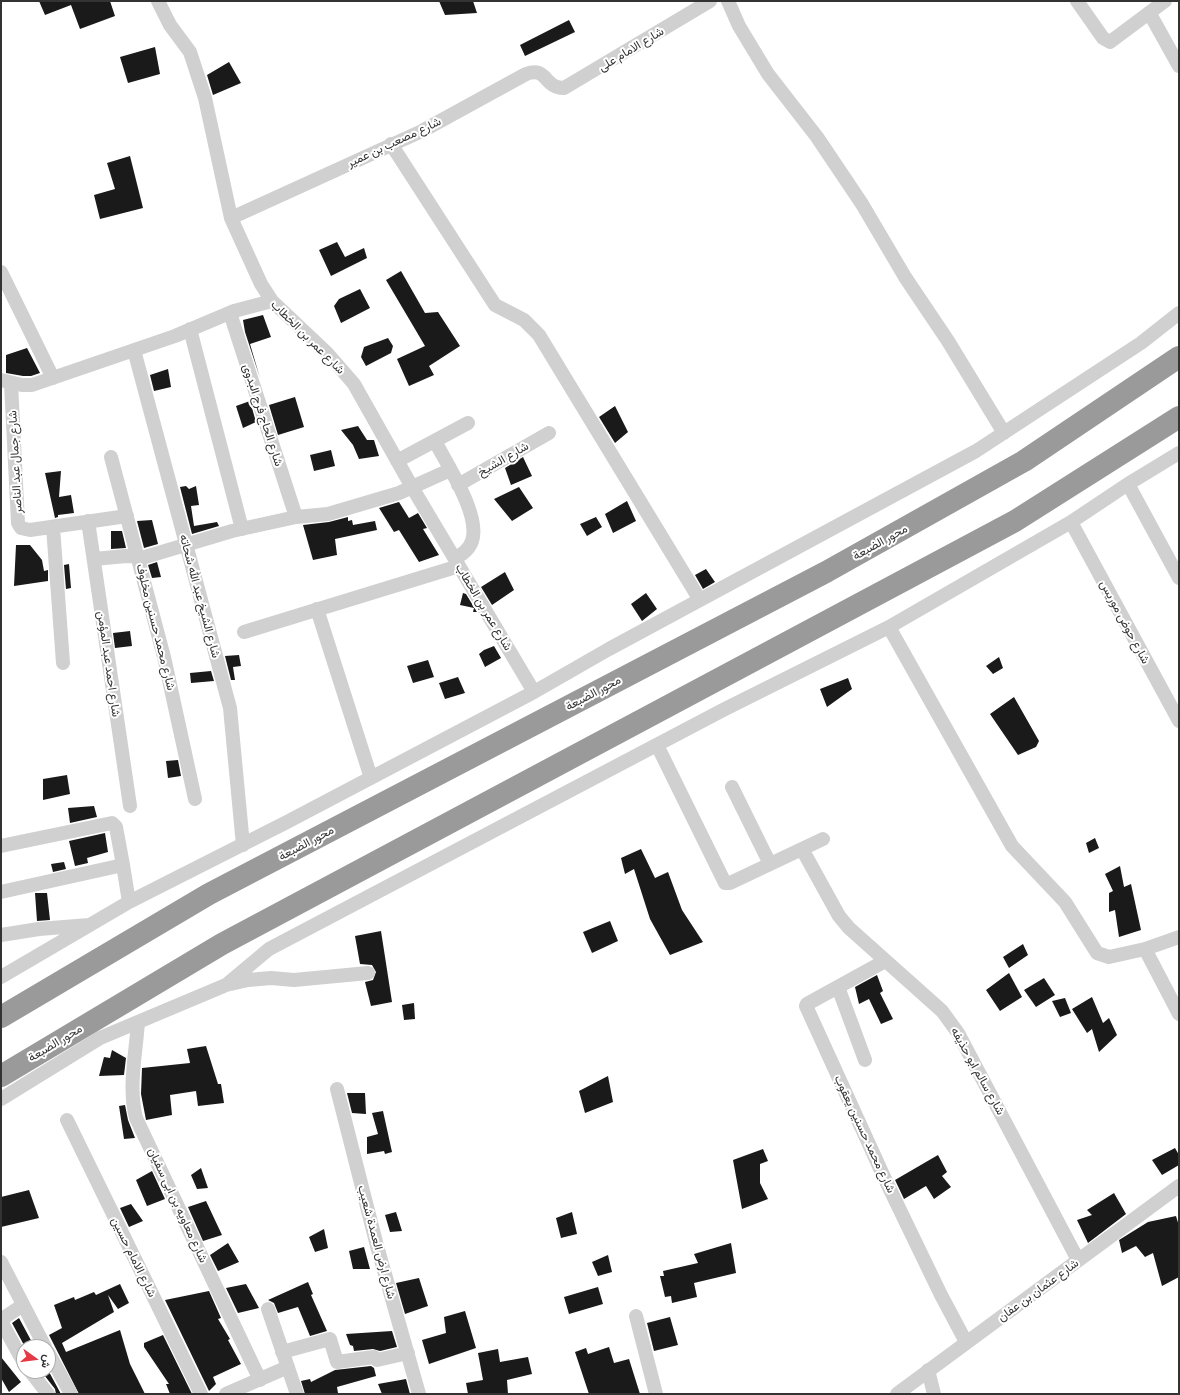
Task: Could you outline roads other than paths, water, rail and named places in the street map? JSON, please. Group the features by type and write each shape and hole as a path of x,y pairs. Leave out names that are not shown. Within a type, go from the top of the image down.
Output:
{"highway":[{"name":"محور الضبعة","path":"1,1018 209,894 826,572 1010,469 1179,357"},
{"name":"محور الضبعة","path":"1,1076 222,944 1015,521 1179,417"}],"street":[{"name":"شارع عمر بن الخطاب","path":"158,1 170,25 190,52 205,98 231,218 261,284 272,301 327,353 354,384 412,487 534,692"},
{"name":"شارع الامام على","path":"550,85 556,88 570,86 710,1"},
{"path":"728,1 739,26 768,74 816,137 862,204 905,277 948,341 1004,433"},
{"path":"1077,1 1108,42 1150,14 1165,1"},
{"path":"1150,14 1179,66"},
{"name":"شارع مصعب بن عمير","path":"231,218 422,131 526,74 536,72 542,74 550,85"},
{"path":"391,144 494,305 524,320 539,335 700,600"},
{"path":"1,272 53,378"},
{"path":"6,381 32,385 134,350 230,313 272,301"},
{"name":"شارع الحاج فرج البدوى","path":"230,313 296,517"},
{"path":"1,977 94,925 129,902 243,845 534,692 609,649 976,451 1141,343 1179,313"},
{"path":"190,329 242,529"},
{"name":"شارع الشيخ عبد الله شحاته","path":"134,350 230,708 243,845"},
{"name":"شارع جمال عبد الناصر","path":"6,381 18,523 25,530 127,516"},
{"path":"397,460 468,423"},
{"name":"شارع الشيخ","path":"458,486 549,433"},
{"path":"244,632 318,609 457,562 467,551 474,533 471,514 435,441"},
{"path":"226,985 269,949 723,710 889,627 1071,522 1128,484 1179,453"},
{"name":"شارع محمد حسنين مخلوف","path":"111,457 164,657 195,799"},
{"path":"94,559 126,556 150,556 186,544 242,529 296,517 328,514 383,499 450,470"},
{"path":"1128,484 1179,578"},
{"name":"شارع احمد عبد المؤمن","path":"88,522 130,806"},
{"name":"شارع حوض موريس","path":"1071,522 1179,721"},
{"path":"53,527 63,663"},
{"path":"318,609 371,778"},
{"path":"889,627 1012,846 1065,902 1097,953 1109,957 1145,949 1179,938"},
{"path":"657,745 724,882 730,883 823,839"},
{"path":"732,787 770,864"},
{"path":"1,846 112,823 116,827 129,902"},
{"name":"شارع سالم ابو حذيفه","path":"802,849 839,916 849,928 942,1011 958,1033 1078,1260"},
{"path":"1,892 123,865"},
{"path":"1,935 39,929 94,925"},
{"path":"1145,949 1179,1014"},
{"name":"شارع محمد حسنين يعقوب","path":"885,961 807,1004 806,1006 884,1177 941,1296 966,1342"},
{"path":"1,1099 100,1038 226,985 248,980 271,978 294,980 368,973"},
{"path":"838,987 865,1060"},
{"name":"شارع معاويه بن ابى سفيان","path":"138,1022 133,1092 133,1105 136,1118 260,1380"},
{"name":"شارع ارض العمدة شعيب","path":"337,1089 377,1246 419,1394"},
{"name":"شارع الامام حسين","path":"67,1120 201,1394"},
{"name":"شارع عثمان بن عفان","path":"897,1394 1179,1186"},
{"path":"1,1262 41,1339"},
{"path":"16,1348 2,1323 5,1317 23,1305"},
{"path":"268,1309 297,1394"},
{"path":"636,1316 656,1394"},
{"path":"282,1352 330,1339 337,1362 374,1357 377,1360 408,1353"},
{"path":"56,1367 71,1394"},
{"path":"226,1394 288,1367"},
{"path":"928,1370 934,1394"},
{"path":"36,1379 48,1394"}]}
